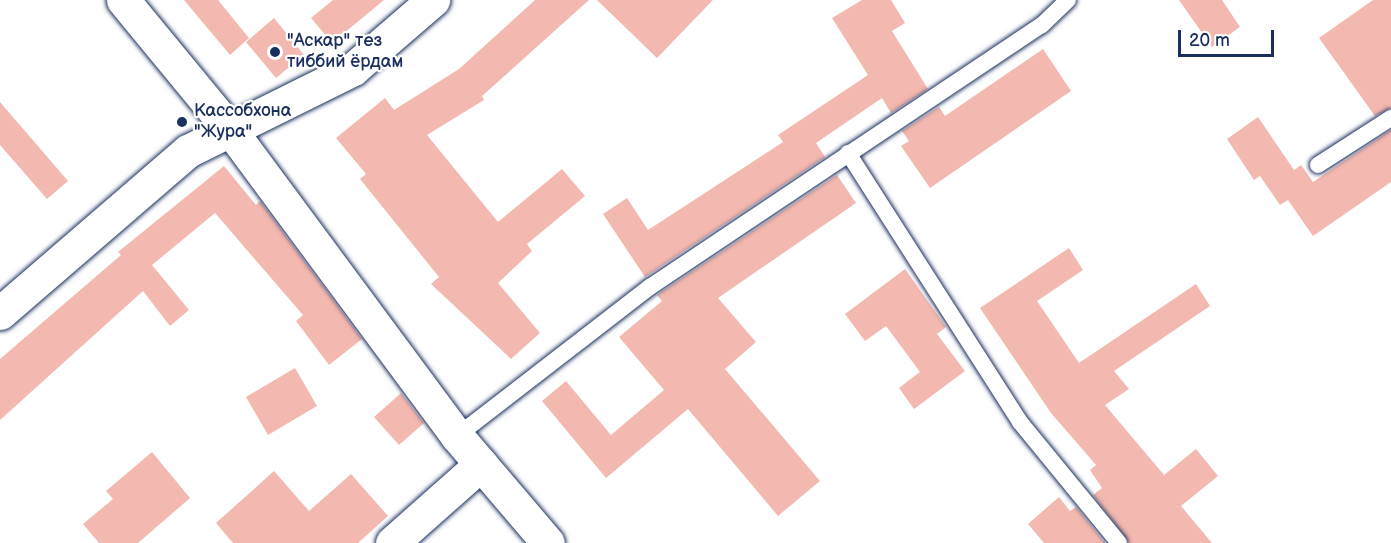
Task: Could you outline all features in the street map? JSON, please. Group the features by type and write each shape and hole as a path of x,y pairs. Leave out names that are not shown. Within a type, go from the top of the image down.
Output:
{"main road":[{"path":"123,0 232,132 457,436 548,543"},
{"path":"0,312 188,152 232,132 353,69 433,0"},
{"path":"392,543 481,464"}],"lane":[{"path":"457,436 650,287 1042,25 1068,0"},
{"path":"1318,165 1391,118"},
{"path":"848,153 1020,422 1119,543"}],"building":[{"path":"184,0 218,0 249,38 230,55"},
{"path":"333,0 384,0 332,43 311,18"},
{"path":"535,0 589,0 482,96 484,100 427,135 498,222 562,169 585,196 527,244 532,251 498,283 540,333 511,359 431,284 439,277 360,179 366,174 336,138 385,98 394,110 459,69"},
{"path":"597,0 713,0 657,58"},
{"path":"862,0 891,0 905,23 892,31 928,89 891,113 882,98 816,143 825,157 645,277 603,214 627,198 648,230 783,142 778,135 868,75 832,18"},
{"path":"1179,0 1222,0 1240,27 1212,47"},
{"path":"1373,0 1391,0 1391,108 1375,116 1319,38"},
{"name":"\"Аскар\" тез тиббий ёрдам","path":"274,18 304,55 276,78 246,42"},
{"path":"1043,49 1071,91 930,188 901,146 909,141 902,131 939,107 945,116"},
{"path":"0,102 68,181 47,199 0,145"},
{"path":"1258,117 1294,170 1301,165 1313,182 1391,130 1391,182 1313,236 1288,200 1280,205 1260,176 1254,180 1227,139"},
{"path":"224,166 256,205 260,201 362,339 329,365 296,321 303,315 215,213 152,265 189,310 170,326 143,291 0,420 0,359 121,255 118,252"},
{"path":"837,175 856,203 718,298 756,342 725,369 820,481 778,516 688,409 606,478 542,401 566,381 611,435 664,390 619,337 662,301 657,295"},
{"path":"1069,248 1083,270 1037,301 1079,363 1196,284 1210,306 1114,371 1129,389 1105,405 1164,475 1196,449 1218,476 1181,506 1212,543 1129,543 1093,495 1102,488 1090,470 1096,465 1051,413 980,308"},
{"path":"905,269 946,327 937,334 965,371 914,409 899,388 920,372 886,326 865,341 845,314"},
{"path":"295,368 317,406 268,435 246,397"},
{"path":"401,393 424,423 399,445 374,417"},
{"path":"152,452 190,498 138,543 99,543 83,524 113,499 106,491"},
{"path":"274,471 309,511 351,474 388,516 358,543 233,543 216,523"},
{"path":"1059,497 1070,511 1076,507 1105,543 1044,543 1028,524"}],"place":[{"name":"\"Аскар\" тез тиббий ёрдам","path":"275,52"},
{"name":"Кассобхона \"Жура\"","path":"182,122"}]}
